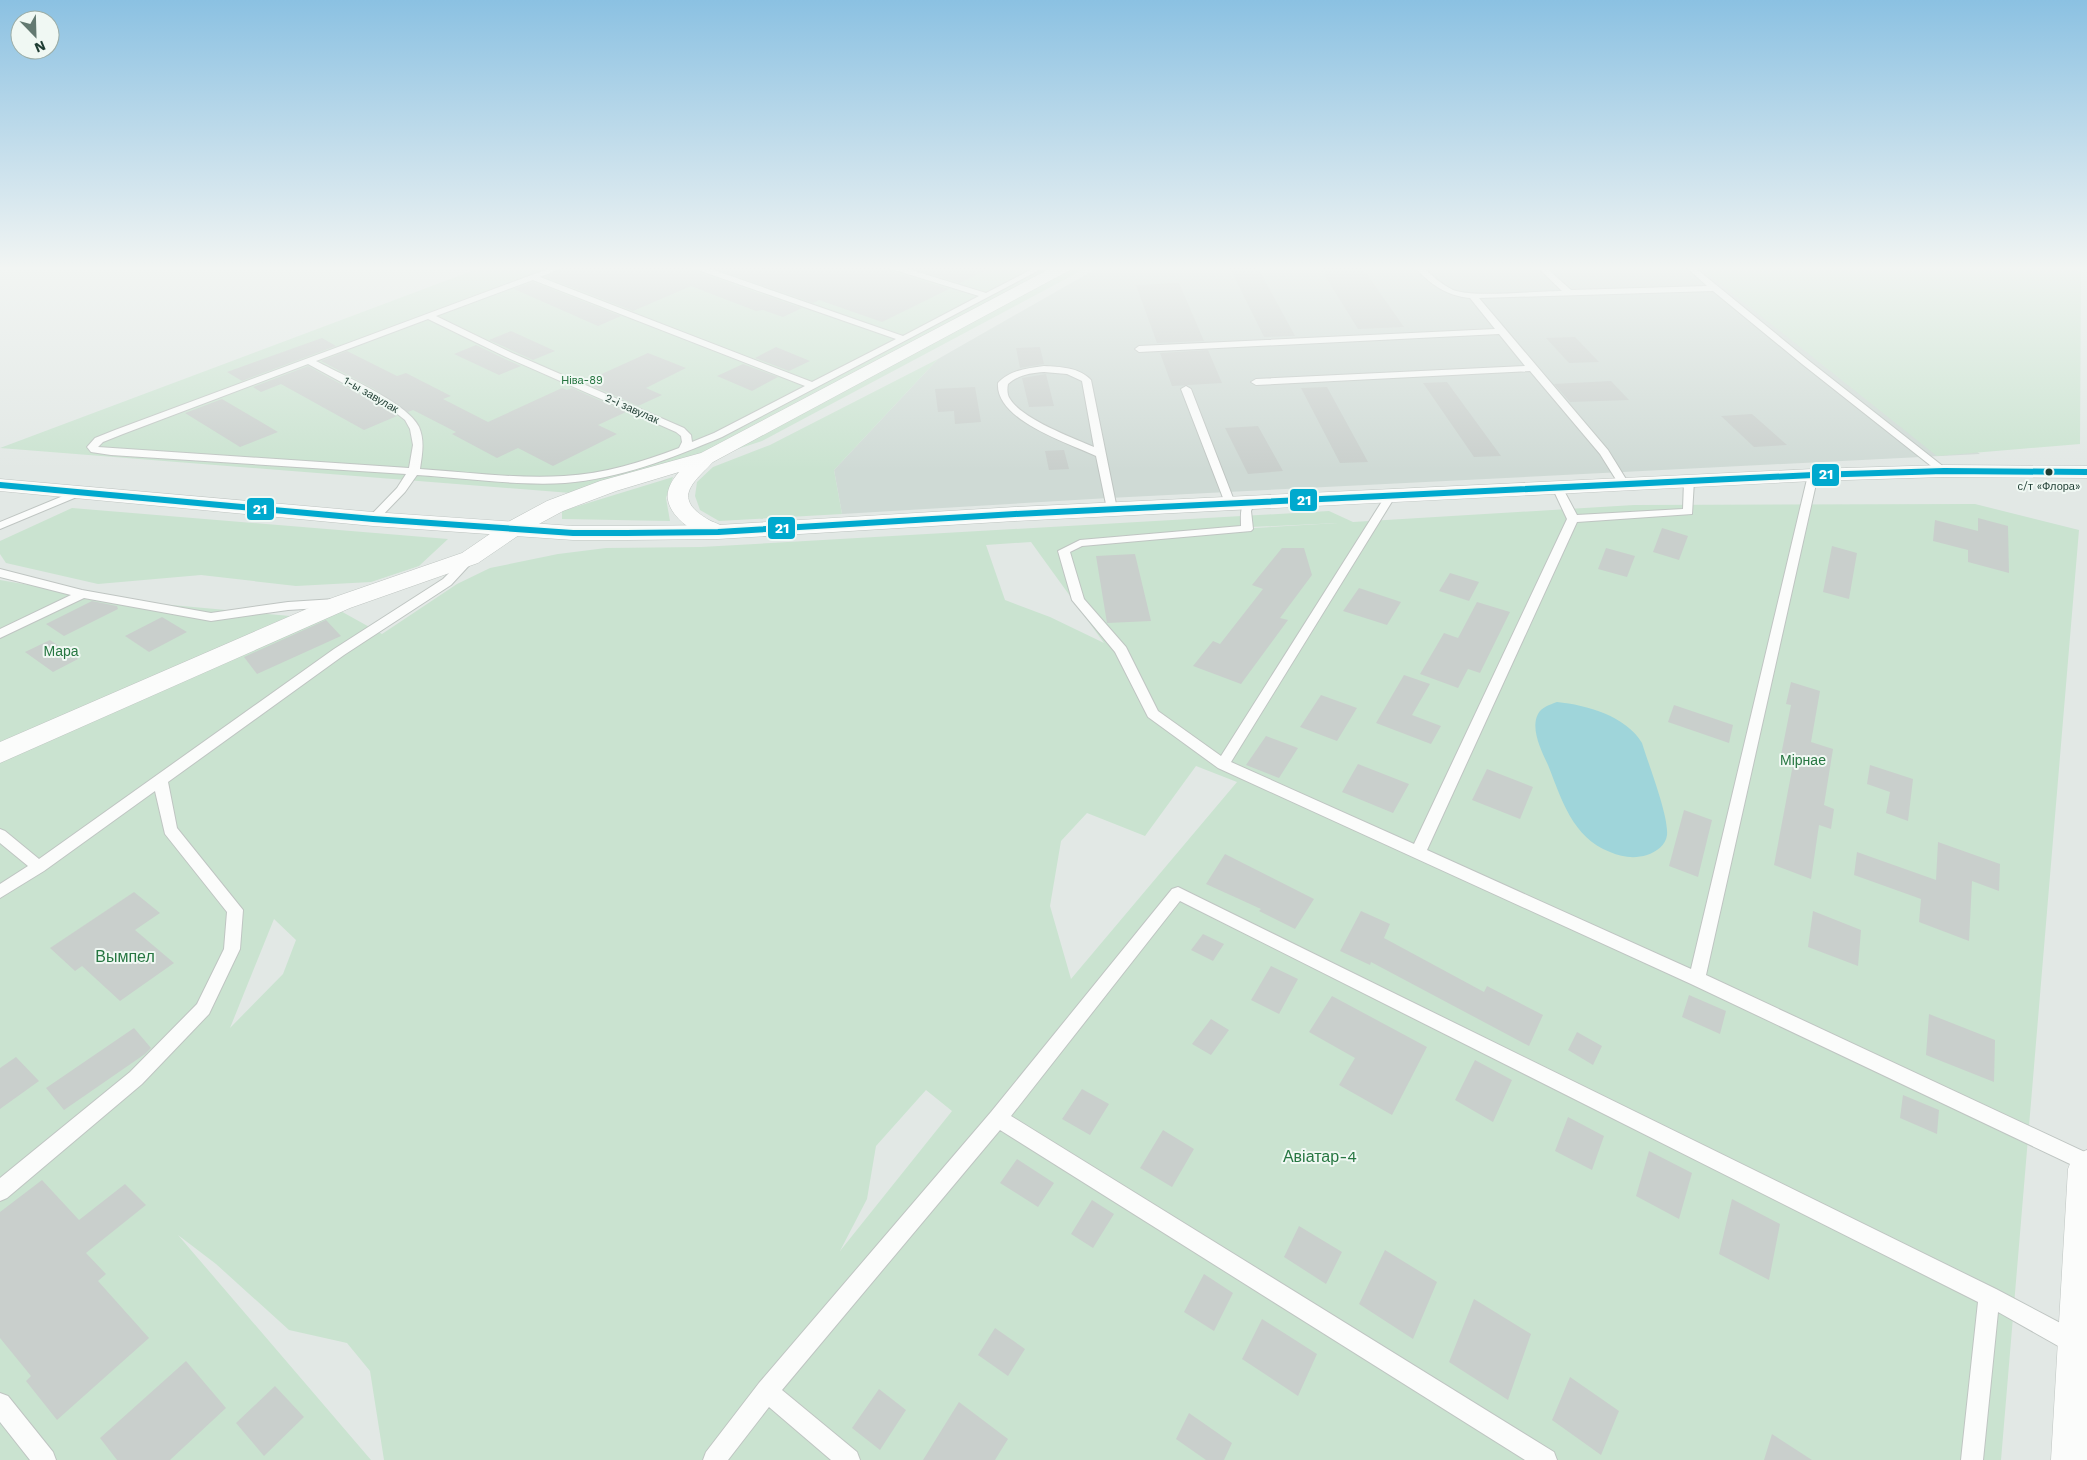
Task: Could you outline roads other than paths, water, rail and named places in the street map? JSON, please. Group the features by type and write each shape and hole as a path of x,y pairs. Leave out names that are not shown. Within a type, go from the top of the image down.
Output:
{"street":[{"path":"0,752 340,603 470,558 514,528 555,506 590,493 708,457 938,334"},
{"path":"708,457 688,474 680,485 677,495 679,505 685,514 703,526 718,532"},
{"path":"0,486 373,519 591,533 718,532 1112,509 1813,475 1944,471 2087,472"},
{"path":"2074,1460 2087,1168"}],"lane":[{"path":"380,334 99,440 92,447 95,450 111,452 543,480 575,480 607,474 683,449 718,435 913,334"},
{"name":"2-і завулак","path":"466,334 680,430 686,435 687,442 683,449"},
{"path":"679,334 813,386"},
{"path":"890,334 904,339"},
{"path":"1138,349 1438,334"},
{"path":"1504,334 1604,452 1624,484"},
{"path":"1771,334 1944,471"},
{"name":"1-ы завулак","path":"309,361 394,407 409,418 415,428 418,445 414,471"},
{"path":"1256,382 1532,368"},
{"path":"1101,454 1015,410 1007,402 1003,392 1003,384 1006,380 1020,373 1051,370 1070,371 1083,376 1088,384 1112,509"},
{"path":"1186,389 1240,503 1246,511 1247,529 1080,544 1064,551 1078,600 1121,650 1152,714 1224,764 1696,979 2087,1163"},
{"path":"373,519 400,490 414,471"},
{"path":"1696,979 1813,475"},
{"path":"1572,519 1688,512 1689,481"},
{"path":"1418,852 1572,519 1557,487"},
{"path":"0,526 80,492"},
{"path":"1224,764 1392,495"},
{"path":"0,892 39,867 339,652 447,582 470,558"},
{"path":"0,573 82,594 211,617 288,606 340,603"},
{"path":"0,634 82,594"},
{"path":"0,1191 136,1078 203,1009 232,950 235,910 170,830 160,780"},
{"path":"0,835 39,867"},
{"path":"714,1460 767,1391 998,1118 1178,893 1989,1296 2080,1346"},
{"path":"998,1118 1546,1460"},
{"path":"1972,1460 1989,1296"},
{"path":"767,1391 849,1460"},
{"path":"0,1404 45,1460"}],"water":[{"path":"1557,702 1593,709 1616,719 1635,734 1642,743 1662,803 1667,826 1666,839 1657,850 1637,857 1619,855 1597,845 1577,827 1564,804 1536,733 1535,726 1538,714 1544,708"}],"place":[{"name":"с/т «Флора»","path":"2049,472"}],"park label":[{"name":"Ніва-89","path":"582,380"},
{"name":"Мара","path":"61,651"},
{"name":"Мірнае","path":"1803,760"},
{"name":"Вымпел","path":"125,956"},
{"name":"Авіатар-4","path":"1320,1156"}]}
